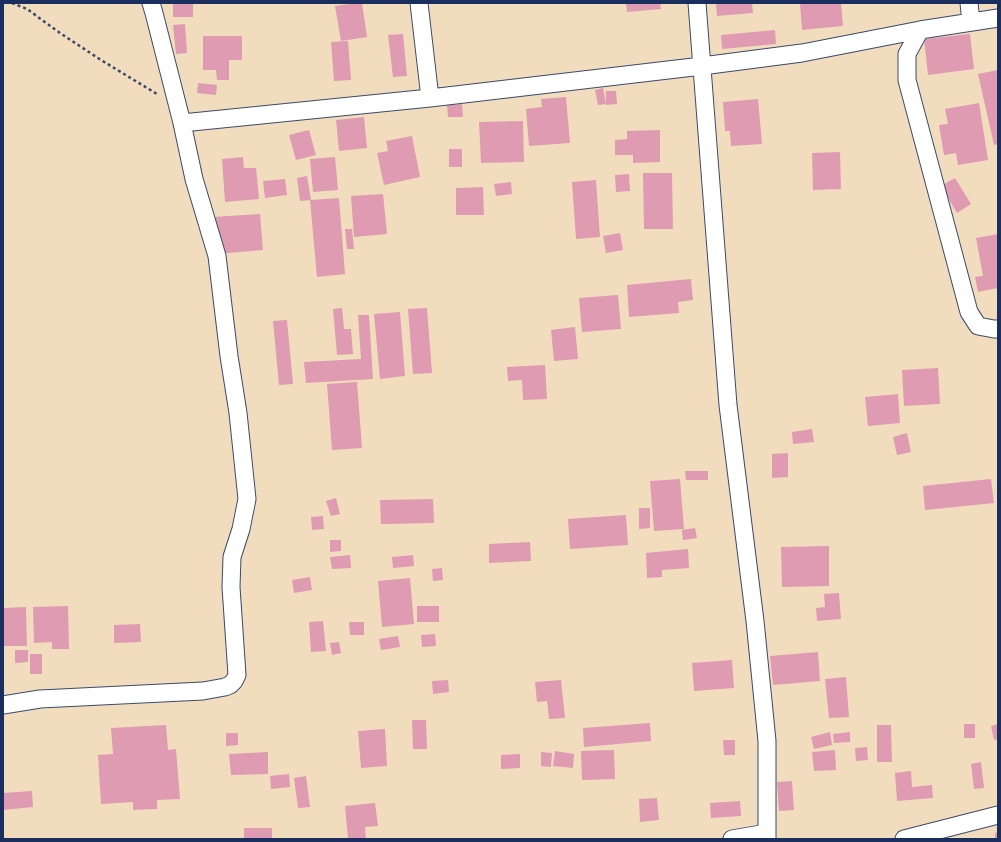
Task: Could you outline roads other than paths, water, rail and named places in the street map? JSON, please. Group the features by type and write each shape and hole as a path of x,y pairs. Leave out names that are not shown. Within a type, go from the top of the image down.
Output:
{"street":[{"path":"3,705 40,699 203,691 230,685 237,675 231,587 232,557 241,529 248,499 238,413 229,356 217,256 194,179 182,123 151,3"},
{"path":"419,3 430,98"},
{"path":"697,3 728,405 755,621 767,741 767,836 732,839"},
{"path":"969,3 971,22"},
{"path":"182,123 430,98 702,66 802,53 920,30 998,18"},
{"path":"920,30 907,54 907,80 969,312 978,326 998,329"},
{"path":"904,839 998,815"}]}
